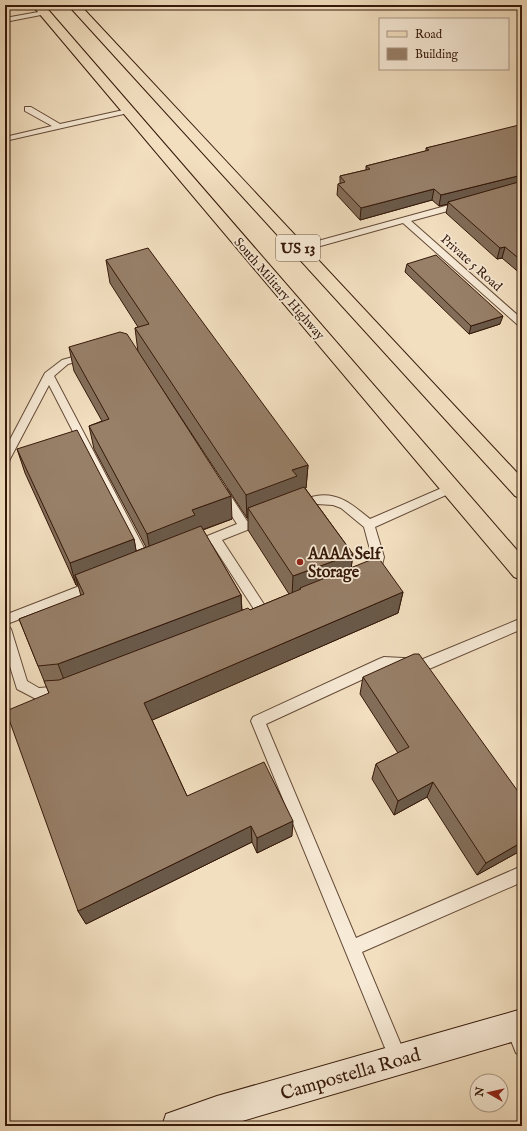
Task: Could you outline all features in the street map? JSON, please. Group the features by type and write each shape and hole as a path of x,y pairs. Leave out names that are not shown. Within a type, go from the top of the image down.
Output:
{"main road":[{"name":"US 13","path":"74,5 522,491"},
{"name":"South Military Highway","path":"41,9 522,571"},
{"name":"Campostella Road","path":"184,1125 217,1112 398,1059 519,1033"}],"lane":[{"path":"5,20 41,9"},
{"path":"28,109 59,127"},
{"path":"5,139 128,111"},
{"name":"Private 5 Road","path":"299,249 474,201"},
{"name":"Private 5 Road","path":"404,219 522,324"},
{"path":"5,459 49,374 65,362 99,352"},
{"path":"49,374 151,563 133,570"},
{"path":"219,487 244,526"},
{"path":"369,525 451,488"},
{"path":"289,508 317,500 334,501 345,505 369,525 378,558 376,570 365,577"},
{"path":"184,550 276,514"},
{"path":"214,538 265,616"},
{"path":"5,620 104,581"},
{"path":"250,621 279,610"},
{"path":"398,1059 258,721 384,663 424,665 522,623"},
{"path":"5,629 22,685 38,694 66,692 74,689"},
{"path":"424,665 434,678"},
{"path":"352,948 522,874"}],"building":[{"path":"519,125 522,126 522,175 441,195 434,189 361,208 338,184 345,182 340,176 370,169 366,166 429,150 426,148"},
{"path":"522,181 522,261 505,247 500,248 448,202"},
{"path":"148,248 308,465 292,470 297,476 246,495 135,328 149,324 106,260"},
{"path":"436,255 503,316 471,326 407,264"},
{"path":"120,332 127,334 231,496 192,510 195,515 147,534 89,426 109,419 69,347"},
{"path":"77,430 134,539 70,563 17,449"},
{"path":"304,487 353,554 293,576 248,508"},
{"path":"201,526 241,595 58,664 38,666 19,619 84,594 75,575"},
{"path":"378,557 403,592 144,703 187,796 264,762 293,821 257,838 251,826 78,911 6,711 49,693 44,681 59,680 248,608 250,610"},
{"path":"414,654 419,654 522,797 522,842 486,863 433,782 398,801 376,764 409,747 363,677"}],"place":[{"name":"AAAA Self Storage","path":"300,562"}]}
